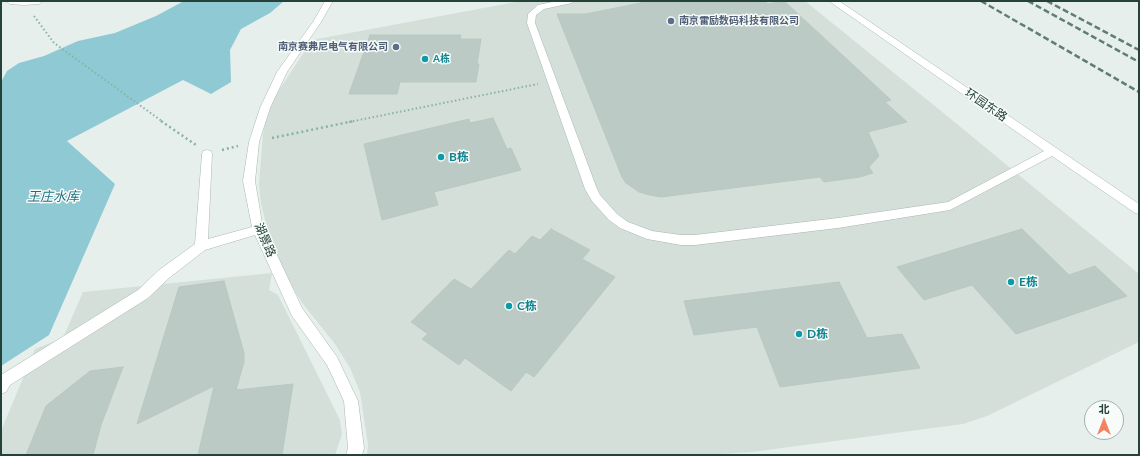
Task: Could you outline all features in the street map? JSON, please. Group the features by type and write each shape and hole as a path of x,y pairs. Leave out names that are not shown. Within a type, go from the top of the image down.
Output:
{"street":[{"path":"10,1 39,1"},
{"name":"湖景路","path":"329,1 317,22 282,72 265,108 254,142 249,181 256,223 297,312 332,361 351,401 356,448 354,455"},
{"path":"569,1 541,7 532,14 531,18 552,81 591,189 596,198 613,217 624,225 651,236 666,239 695,240 838,223 950,206 1052,151"},
{"name":"环园东路","path":"834,1 1139,210"},
{"path":"201,246 207,154"},
{"path":"1,387 5,380 143,294 164,274 201,246 259,229"}],"path":[{"path":"24,2 54,43 207,154 254,142 552,81"}],"shaded area":[{"path":"521,1 805,1 1139,274 1139,342 987,416 963,424 752,452 705,455 367,455 368,445 360,392 350,368 335,344 303,304 288,281 268,233 261,203 259,184 263,134 266,119 274,98 312,40"},
{"path":"272,273 269,290 278,295 340,420 342,434 335,455 1,455 1,431 35,349 63,338 83,292"}],"water":[{"name":"王庄水库","path":"184,1 284,1 270,13 241,29 230,50 231,82 211,94 183,80 67,141 115,184 49,335 1,366 1,82 7,71 19,63 44,56 78,41 115,33 156,16"}],"building":[{"path":"650,1 765,1 768,4 784,1 891,100 885,102 907,122 868,132 879,156 869,167 873,173 860,177 824,182 820,177 661,197 639,192 626,183 622,177 557,14 586,14"},
{"name":"A栋","path":"370,35 461,35 460,39 481,39 476,82 400,82 397,94 349,94"},
{"name":"B栋","path":"493,118 507,149 511,148 521,170 434,192 438,205 382,220 364,144 469,119 470,123"},
{"name":"C栋","path":"551,229 590,250 582,259 615,277 534,377 526,372 511,391 465,358 459,365 422,339 428,334 411,322 454,279 471,289 509,250 515,254 532,236 540,240"},
{"name":"E栋","path":"1022,229 1069,275 1095,266 1127,296 1016,334 972,285 924,300 897,267"},
{"path":"224,281 244,353 244,362 236,390 293,384 282,455 198,455 214,386 137,424 179,287"},
{"name":"D栋","path":"839,282 867,338 902,334 920,368 780,387 757,327 694,335 684,301"},
{"path":"123,367 101,425 93,455 26,455 46,406 90,371"}],"railway":[{"path":"981,1 1139,92"},
{"path":"1028,1 1139,62"},
{"path":"1047,1 1139,50"}],"place":[{"name":"南京雷励数码科技有限公司","path":"671,21"},
{"name":"南京赛弗尼电气有限公司","path":"396,47"},
{"name":"A栋","path":"425,59"},
{"name":"B栋","path":"441,157"},
{"name":"E栋","path":"1011,282"},
{"name":"C栋","path":"509,306"},
{"name":"D栋","path":"799,334"}]}
